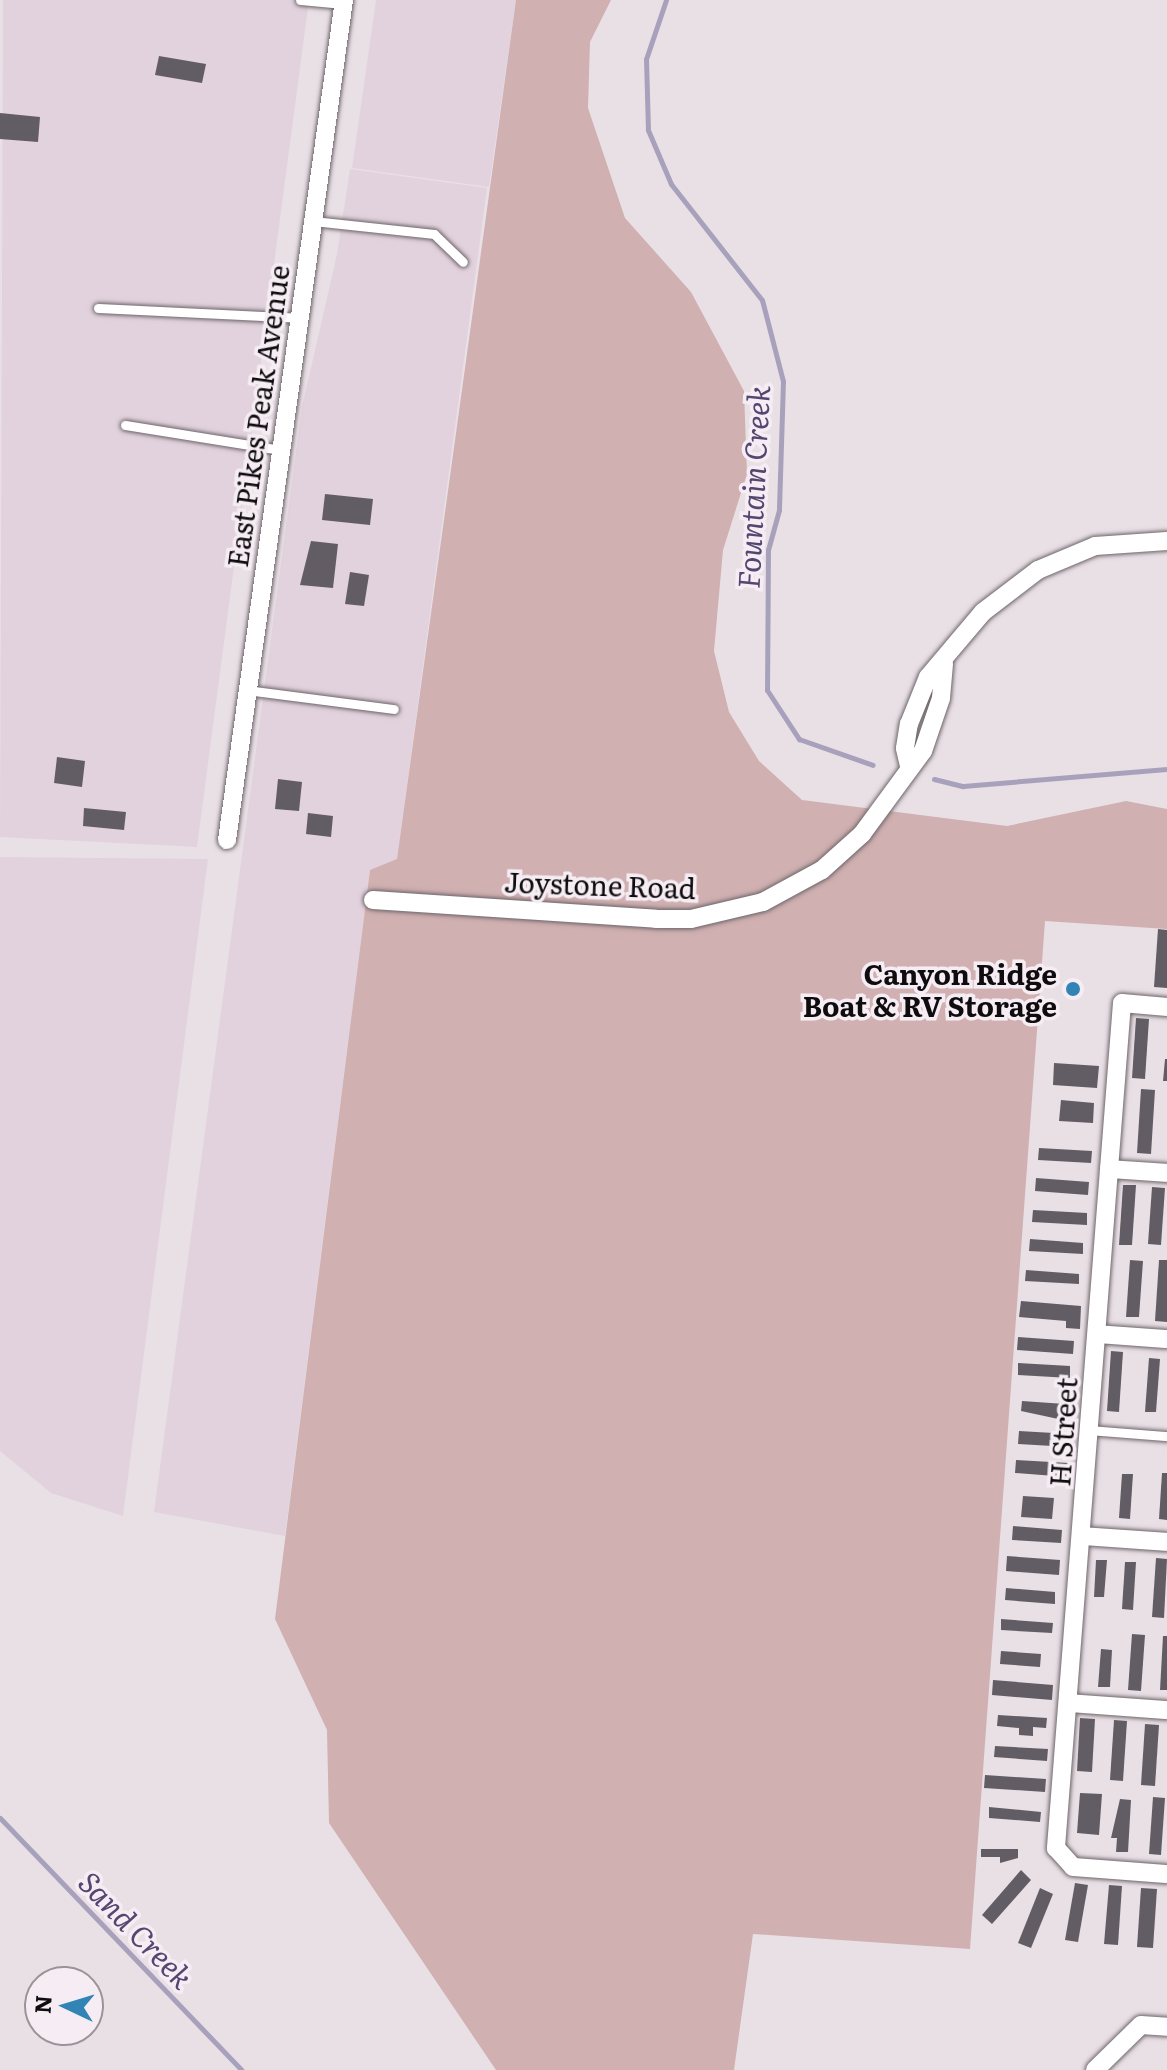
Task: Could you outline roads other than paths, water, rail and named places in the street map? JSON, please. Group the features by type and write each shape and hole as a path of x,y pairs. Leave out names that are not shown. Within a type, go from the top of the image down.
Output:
{"street":[{"name":"East Pikes Peak Avenue","path":"227,840 344,2"},
{"name":"Joystone Road","path":"373,900 656,919 739,910 822,870 862,834 923,751 941,698 944,663 983,612 1038,570 1095,546 1167,541"},
{"name":"H Street","path":"1167,1007 1122,1003 1056,1848 1060,1866 1167,1874"},
{"path":"1109,1169 1167,1173"},
{"path":"1097,1334 1167,1339"},
{"path":"1082,1536 1167,1542"},
{"path":"1069,1703 1167,1710"},
{"path":"1095,2070 1141,2025 1167,2027"}],"lane":[{"path":"300,0 344,2"},
{"path":"313,221 434,234 463,262"},
{"path":"98,308 299,318"},
{"path":"125,425 281,450"},
{"path":"247,690 394,709"},
{"path":"1090,1430 1167,1436"}],"waterway":[{"name":"Fountain Creek","path":"666,0 646,59 648,130 671,184 762,300 783,381 779,510 768,550 767,690 799,739 873,765"},
{"name":"Fountain Creek","path":"934,779 963,786 1167,769"},
{"name":"Sand Creek","path":"0,1818 242,2070"}],"place":[{"name":"Canyon Ridge Boat & RV Storage","path":"1073,989"}]}
